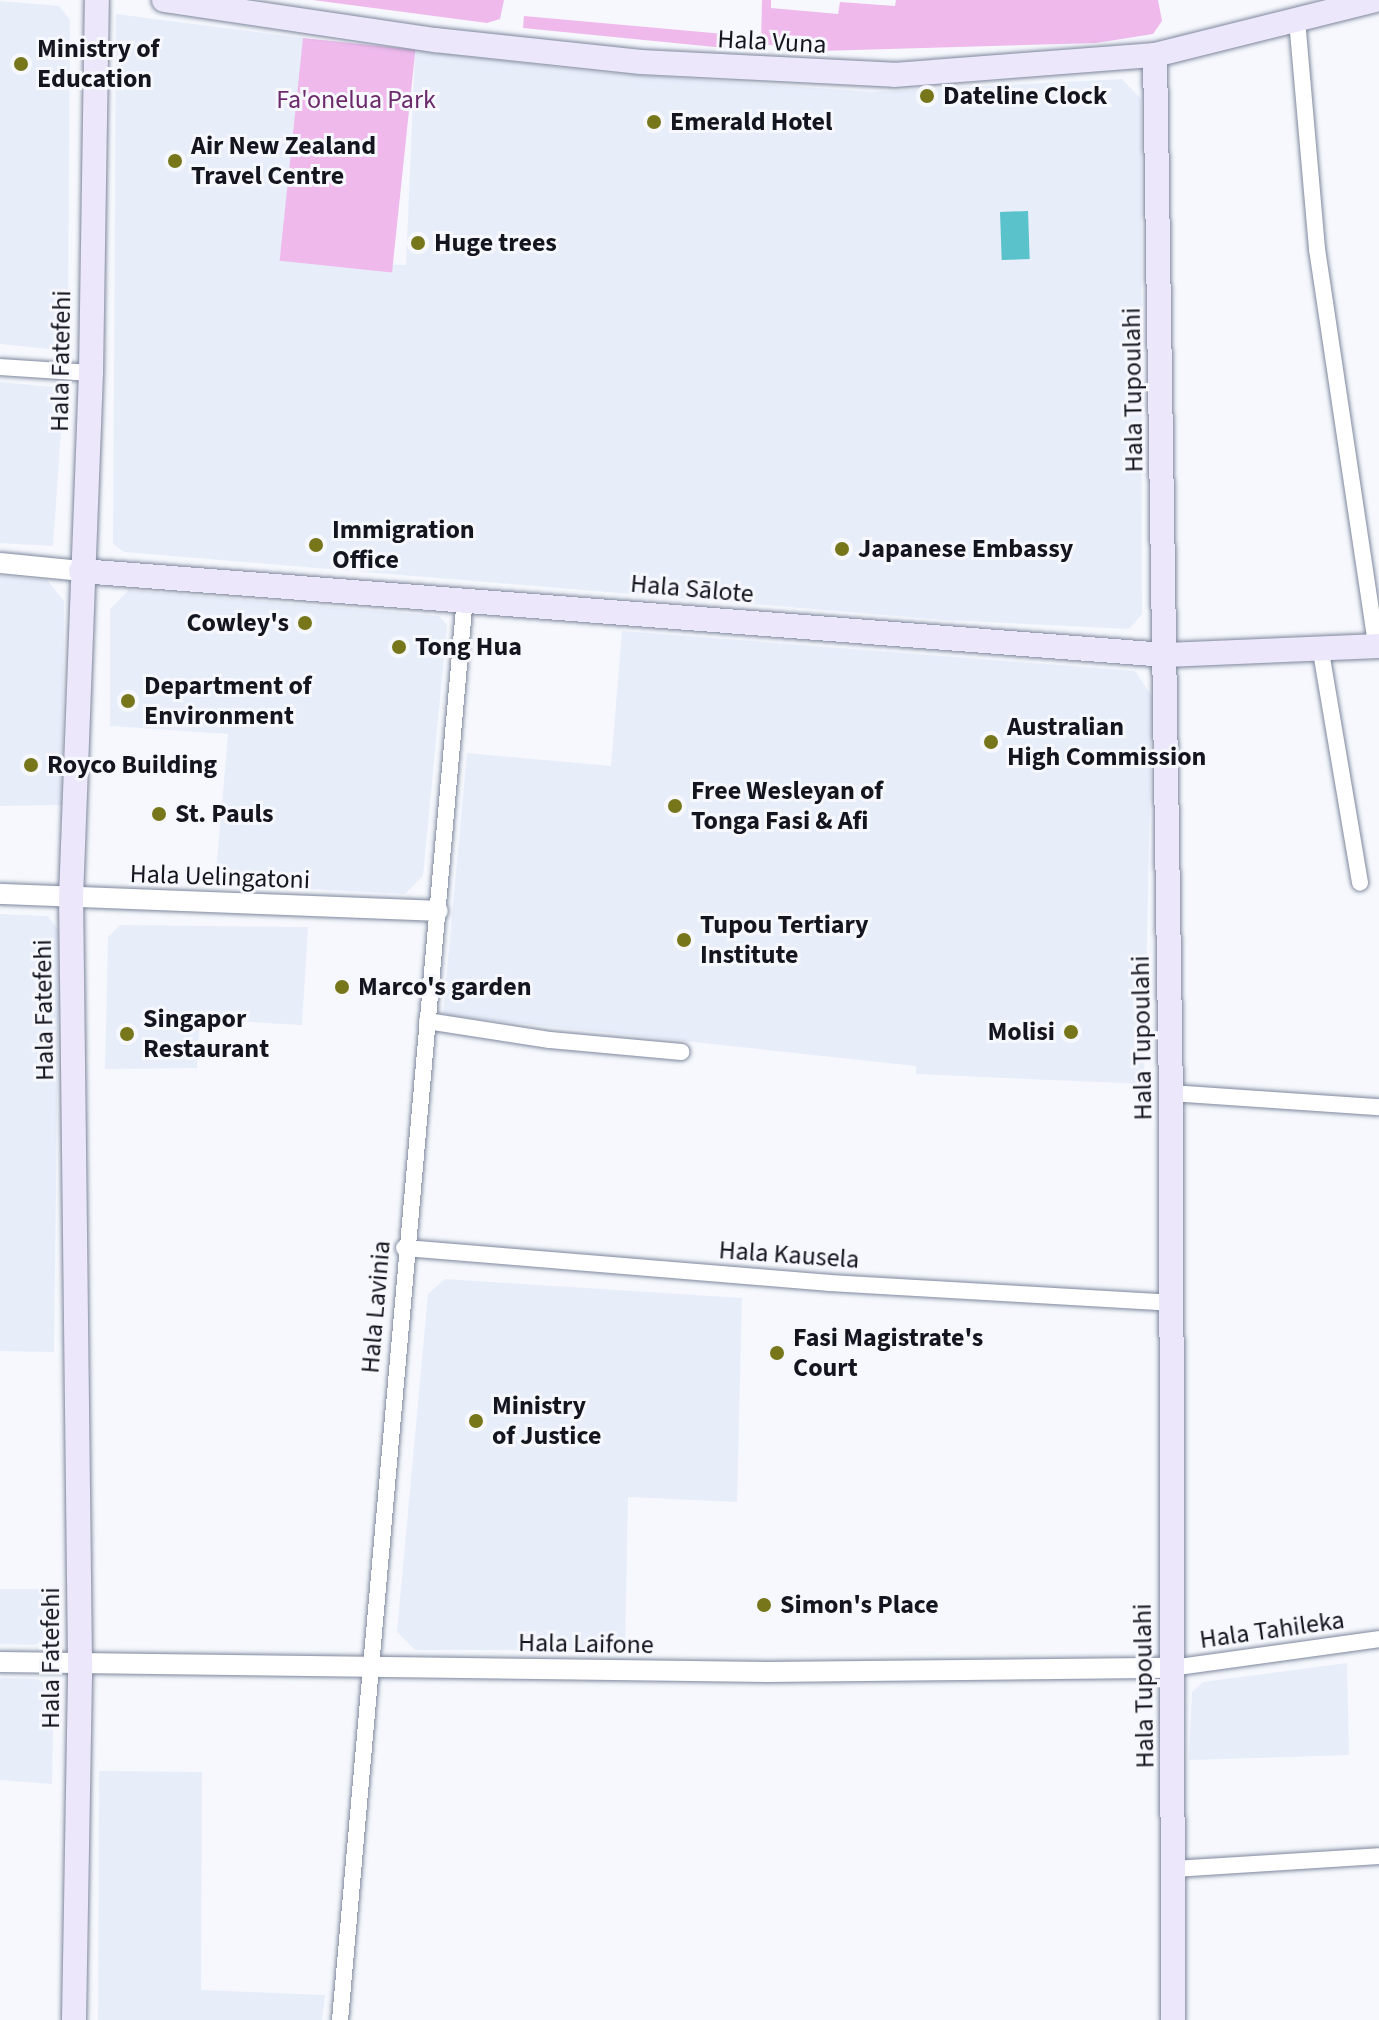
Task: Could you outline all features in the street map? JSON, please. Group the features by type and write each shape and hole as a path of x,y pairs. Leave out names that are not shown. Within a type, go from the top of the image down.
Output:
{"main road":[{"name":"Hala Fatefehi","path":"74,2020 80,1662 71,898 81,571 91,373 97,0"},
{"name":"Hala Vuna","path":"164,0 435,40 745,70 894,75 1155,55 1375,0"},
{"name":"Hala Tupoulahi","path":"1155,55 1171,1093 1173,2020"},
{"name":"Hala Sālote","path":"81,571 465,598 1166,655 1321,652 1378,646"}],"street":[{"path":"1297,20 1317,249 1378,646"},
{"path":"0,367 91,373"},
{"name":"Hala Sālote","path":"0,563 81,571"},
{"name":"Hala Lavinia","path":"340,2020 404,1248 465,598"},
{"path":"1321,652 1360,883"},
{"name":"Hala Uelingatoni","path":"0,894 438,911"},
{"path":"427,1021 550,1040 681,1052"},
{"path":"1171,1093 1379,1107"},
{"name":"Hala Kausela","path":"404,1248 829,1283 1171,1303"},
{"name":"Hala Tahileka","path":"1171,1668 1379,1639"},
{"name":"Hala Laifone","path":"0,1662 767,1672 1171,1668"},
{"path":"1174,1869 1379,1856"}],"shaded area":[{"path":"0,1 59,6 70,20 68,331 49,349 0,344"},
{"path":"116,14 303,38 295,262 406,265 415,50 597,72 872,92 1122,79 1141,99 1142,614 1129,629 945,620 124,552 113,544"},
{"path":"0,382 64,388 53,546 0,543"},
{"path":"0,576 47,580 64,601 62,805 0,806"},
{"path":"129,590 439,616 447,625 423,876 405,894 215,884 228,734 110,726 110,609"},
{"path":"622,631 1135,671 1152,696 1144,1084 916,1074 916,1066 443,1015 467,753 611,766"},
{"path":"0,914 48,916 59,931 54,1352 0,1351"},
{"path":"120,925 308,927 302,1025 200,1019 197,1068 105,1069 108,937"},
{"path":"445,1279 742,1298 737,1502 628,1497 625,1650 415,1650 397,1632 428,1294"},
{"path":"0,1589 54,1589 52,1635 35,1645 0,1644"},
{"path":"1347,1663 1349,1755 1189,1760 1192,1692 1203,1682"},
{"path":"0,1678 37,1679 54,1689 52,1784 0,1780"},
{"path":"99,1771 202,1772 201,1990 325,1995 322,2020 98,2020"}],"green space":[{"path":"313,0 504,0 500,19 487,23"},
{"path":"762,0 771,0 771,8 838,14 840,2 895,6 896,0 1158,0 1162,21 1153,34 1096,43 820,51 761,44"},
{"path":"524,16 724,34 725,48 523,28"},
{"name":"Fa'onelua Park","path":"303,38 415,50 392,273 280,261"}],"water":[{"path":"1028,211 1030,259 1002,260 1000,212"}],"place":[{"name":"Ministry of Education","path":"21,64"},
{"name":"Dateline Clock","path":"927,96"},
{"name":"Emerald Hotel","path":"654,122"},
{"name":"Air New Zealand Travel Centre","path":"175,161"},
{"name":"Huge trees","path":"418,243"},
{"name":"Immigration Office","path":"316,545"},
{"name":"Japanese Embassy","path":"842,549"},
{"name":"Cowley's","path":"305,623"},
{"name":"Tong Hua","path":"399,647"},
{"name":"Department of Environment","path":"128,701"},
{"name":"Australian High Commission","path":"991,742"},
{"name":"Royco Building","path":"31,765"},
{"name":"Free Wesleyan of Tonga Fasi & Afi","path":"675,806"},
{"name":"St. Pauls","path":"159,814"},
{"name":"Tupou Tertiary Institute","path":"684,940"},
{"name":"Marco's garden","path":"342,987"},
{"name":"Molisi","path":"1071,1032"},
{"name":"Singapor Restaurant","path":"127,1034"},
{"name":"Fasi Magistrate's Court","path":"777,1353"},
{"name":"Ministry of Justice","path":"476,1421"},
{"name":"Simon's Place","path":"764,1605"}]}
